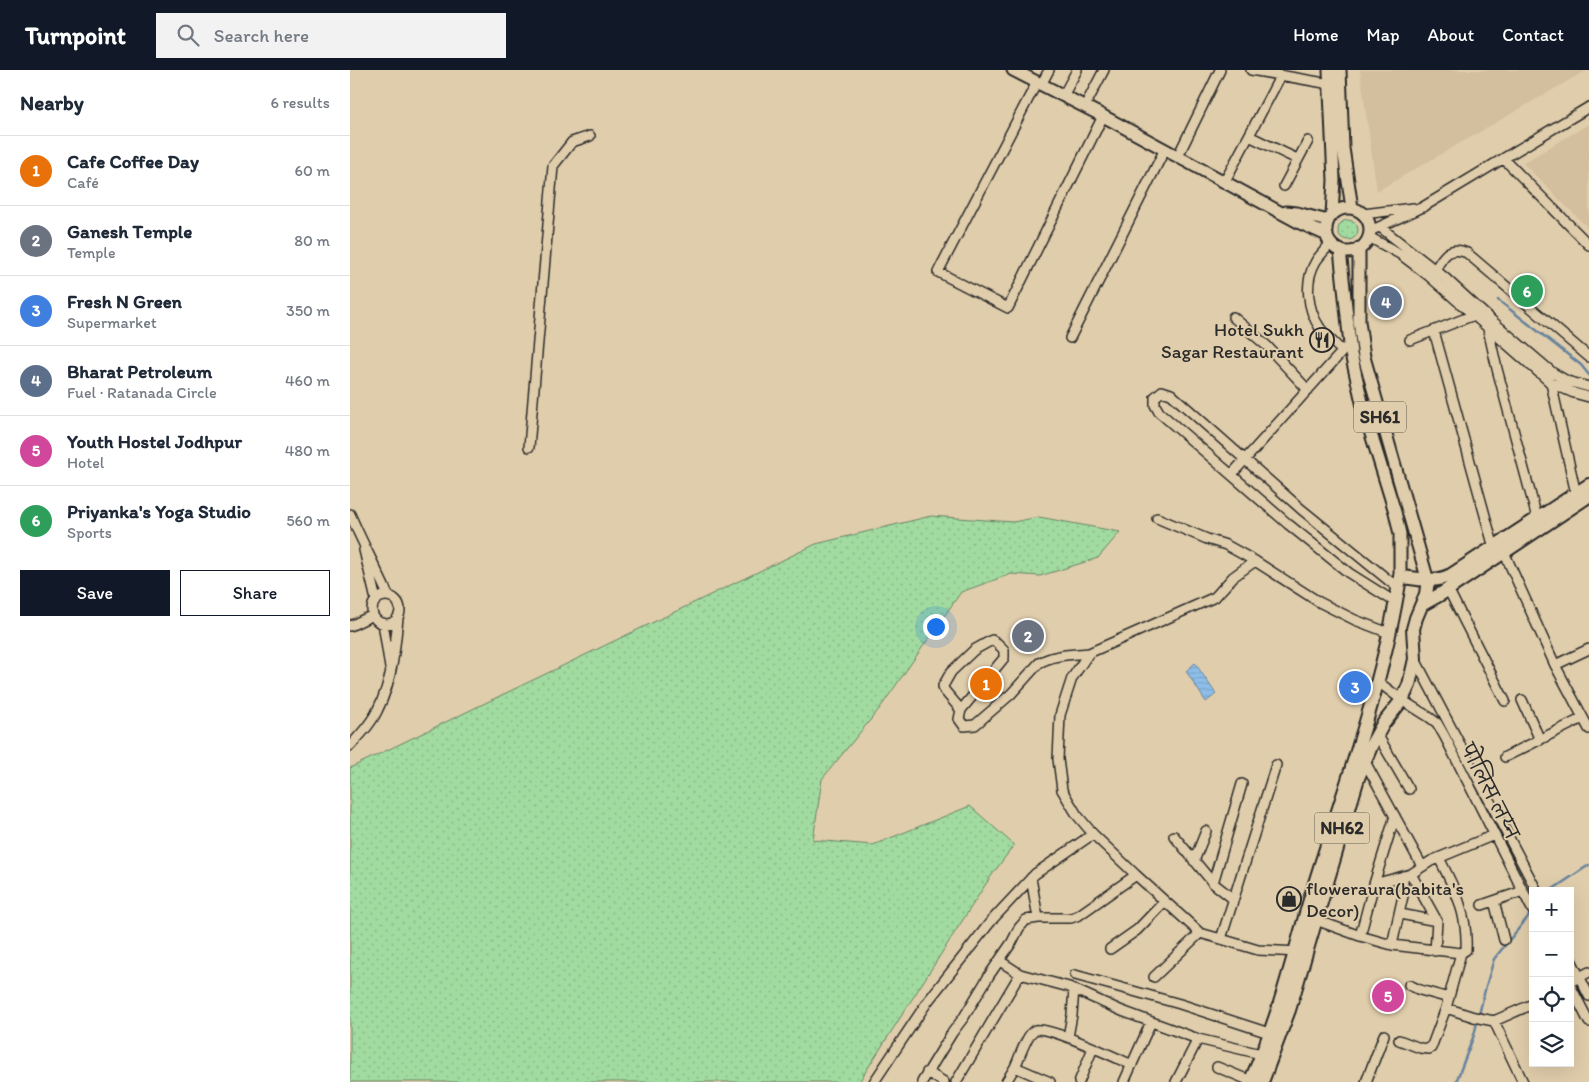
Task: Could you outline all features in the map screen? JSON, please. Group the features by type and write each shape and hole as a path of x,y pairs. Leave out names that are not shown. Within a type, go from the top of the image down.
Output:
{"highway":[{"path":"1399,583 1437,580 1451,576 1499,550 1583,494 1589,485"},
{"path":"1423,604 1448,589 1537,518 1583,494"},
{"name":"NH62","path":"1250,1082 1300,953 1316,920 1346,814 1364,760 1383,724 1402,700 1409,685 1415,659 1413,629 1423,604 1428,581"},
{"name":"NH62","path":"1262,1082 1289,1010 1300,953 1377,682 1399,583"}],"main road":[{"path":"1013,70 1166,149 1333,243 1353,251 1364,244 1373,232 1363,214 1352,208 1344,208 1330,218 1280,212"},
{"path":"1329,70 1334,180 1330,218"},
{"path":"1340,70 1343,148 1352,208"},
{"name":"SH61","path":"1330,218 1346,347 1398,526 1400,541 1399,583"},
{"name":"SH61","path":"1359,248 1359,321 1364,357 1428,581"}],"street":[{"path":"1049,70 1039,84 938,272 1008,308 1103,116"},
{"path":"1063,96 1077,70"},
{"path":"1085,106 1104,70"},
{"path":"1178,156 1220,70"},
{"path":"1251,70 1330,84"},
{"path":"1225,181 1282,75"},
{"path":"1373,232 1423,207 1589,108"},
{"path":"529,447 552,166 572,142 590,136"},
{"path":"1249,136 1297,160"},
{"path":"1284,186 1308,141"},
{"path":"1070,338 1166,149"},
{"path":"1504,159 1589,245"},
{"path":"1363,214 1423,207"},
{"path":"1373,232 1435,270 1553,373 1567,381 1589,387"},
{"path":"1373,232 1412,262 1551,383 1589,397"},
{"path":"1232,474 1346,347 1320,329 1313,314 1309,297 1308,284 1316,261 1333,243"},
{"path":"1435,270 1447,252 1460,250 1467,253 1589,357"},
{"path":"1410,340 1474,315"},
{"path":"1233,317 1267,346 1308,390"},
{"path":"1488,329 1537,518"},
{"path":"1434,331 1499,550 1555,665 1589,729"},
{"path":"1551,383 1583,494"},
{"path":"1395,602 1349,573 1288,524 1159,412 1155,405 1156,397 1162,391 1170,394 1301,509 1399,583"},
{"path":"350,514 363,545 376,600"},
{"path":"1158,518 1226,545 1255,561 1319,602 1389,634"},
{"path":"363,545 371,557 388,595"},
{"path":"961,710 944,690 943,686 951,672 981,645 992,640 1004,650 1004,658 961,710 959,719 964,726 975,725 1011,694 1039,663 1054,657 1089,653 1215,597 1233,577 1255,561"},
{"path":"1448,589 1505,701"},
{"path":"350,746 361,734 378,709 395,655 400,611 399,603 388,595 381,596 372,606 373,615 382,623 389,624 398,618"},
{"path":"351,627 373,615"},
{"path":"382,623 391,671"},
{"path":"1555,665 1589,649"},
{"path":"1089,653 1072,678 1060,715 1059,781 1062,790 1077,815 1164,902 1200,933 1258,950 1300,953"},
{"path":"1415,659 1535,887"},
{"name":"पोलिस लय्न","path":"1377,682 1437,723 1529,903"},
{"path":"1522,700 1540,740"},
{"path":"1504,757 1583,718"},
{"path":"1377,734 1409,789"},
{"path":"1364,760 1422,866"},
{"path":"1220,939 1276,765"},
{"path":"1213,883 1242,784"},
{"path":"1360,936 1395,816"},
{"path":"1194,861 1206,831"},
{"path":"874,1082 934,994 992,920 1031,878 1094,834"},
{"path":"1374,884 1407,875 1439,858 1494,835"},
{"path":"1174,836 1213,883 1232,898"},
{"path":"1399,1040 1429,1050 1446,1008 1462,953 1466,950 1466,921 1454,887 1439,858"},
{"path":"922,1082 1012,942 1019,928 1026,920 1071,918 1079,915 1136,875"},
{"path":"1392,945 1407,875"},
{"path":"1407,875 1436,920 1435,951"},
{"path":"1031,878 1038,918"},
{"path":"1482,905 1524,894"},
{"path":"1494,901 1504,940"},
{"path":"1110,949 1137,930 1164,902"},
{"path":"1400,914 1436,920"},
{"path":"1316,920 1392,945 1462,953"},
{"path":"1154,977 1200,933"},
{"path":"1000,961 1020,974 1074,989 1122,1011 1198,1039 1261,1054"},
{"path":"1574,966 1588,991"},
{"path":"1574,984 1580,977 1589,972"},
{"path":"956,1082 1020,974"},
{"path":"1075,975 1180,1004 1269,1033"},
{"path":"1409,985 1449,998"},
{"path":"1068,1037 1074,989"},
{"path":"1574,989 1588,991"},
{"path":"1574,994 1589,1022"},
{"path":"1446,1008 1474,1018 1492,1021 1529,1006"},
{"path":"1492,1021 1523,1082"},
{"path":"1124,1082 1151,1022"},
{"path":"1006,1082 1029,1036 1035,1030 1042,1028 1068,1037 1132,1065"},
{"path":"1366,1082 1384,1035"},
{"path":"1176,1082 1198,1039"},
{"path":"1079,1082 1093,1048"},
{"path":"1015,1067 1050,1082"},
{"path":"1217,1067 1250,1082"},
{"path":"927,1072 944,1082"}],"shaded area":[{"path":"1360,70 1587,70 1377,191"},
{"path":"1589,124 1589,229 1523,163"}],"green space":[{"path":"1348,220 1355,223 1358,230 1355,237 1348,240 1341,237 1338,230 1341,223"},
{"path":"931,516 1013,522 1039,517 1120,532 1098,558 1040,576 1011,574 961,592 880,708 822,779 813,840 873,845 970,806 1014,845 989,879 859,1082 350,1082 350,768 816,544"}],"water":[{"path":"1195,663 1216,694 1206,702 1186,671"}],"waterway":[{"path":"1498,300 1581,365 1589,375"},
{"path":"1556,887 1589,865"},
{"path":"1456,1082 1474,1035 1494,959 1529,916"}],"place":[{"name":"Priyanka's Yoga Studio","path":"1527,291"},
{"name":"Bharat Petroleum","path":"1386,302"},
{"name":"Hotel Sukh Sagar Restaurant","path":"1322,340"},
{"name":"Ganesh Temple","path":"1028,636"},
{"name":"Cafe Coffee Day","path":"986,684"},
{"name":"Fresh N Green","path":"1355,687"},
{"name":"floweraura(babita's Decor)","path":"1289,899"},
{"name":"Youth Hostel Jodhpur","path":"1388,996"}]}
